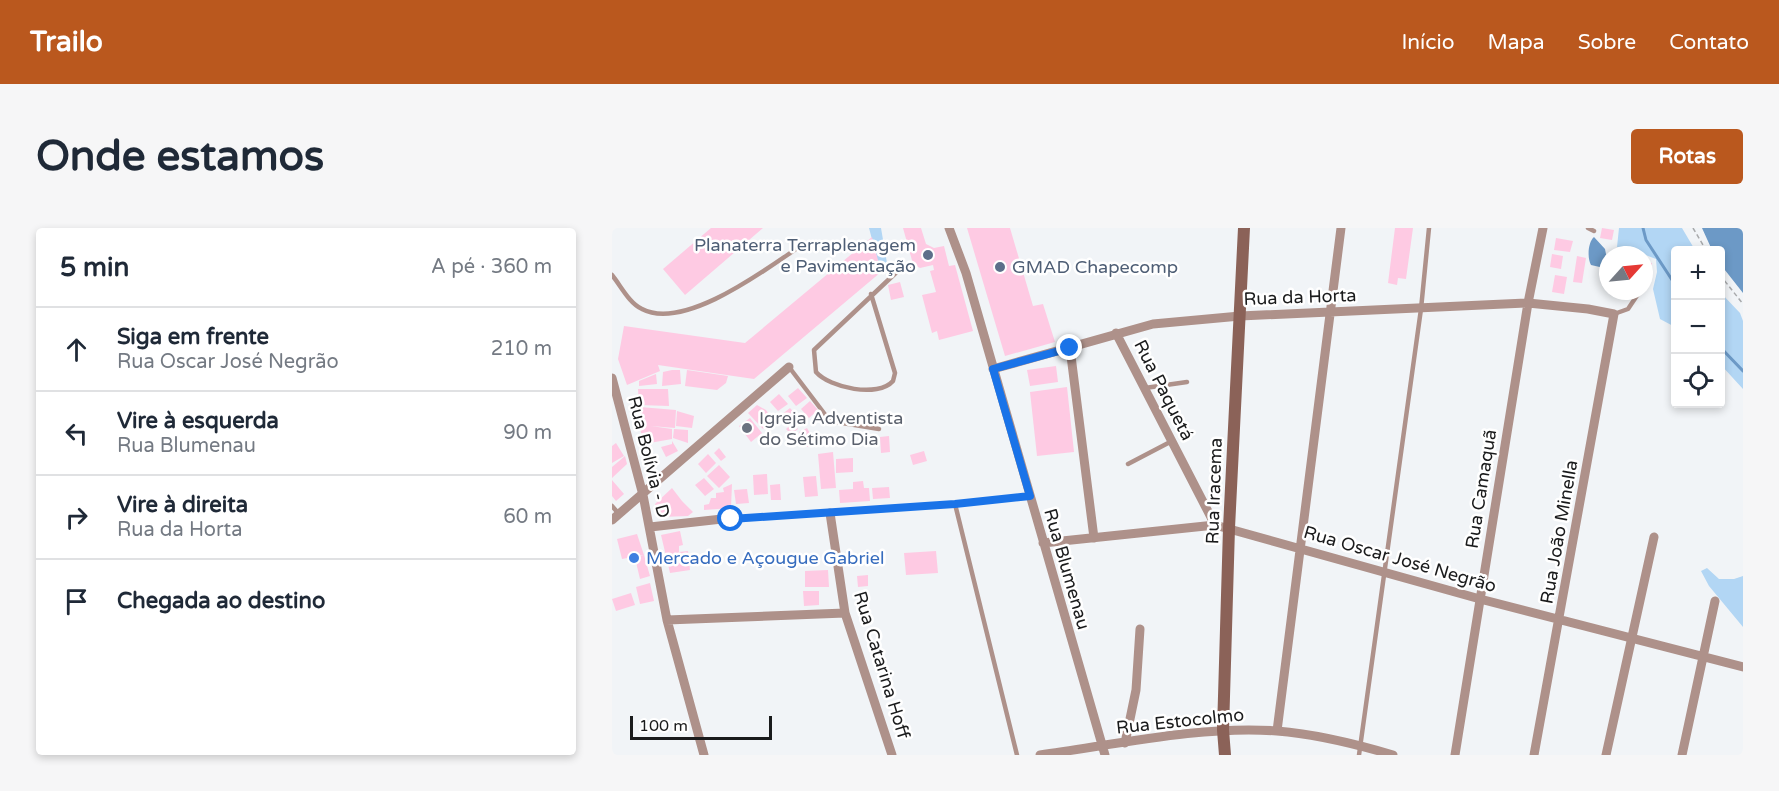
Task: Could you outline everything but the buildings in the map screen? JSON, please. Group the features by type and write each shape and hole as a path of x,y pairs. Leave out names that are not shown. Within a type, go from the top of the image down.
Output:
{"street":[{"name":"Rua Blumenau","path":"949,228 959,252 1103,751"},
{"name":"Rua Iracema","path":"1225,755 1223,730 1229,528 1244,228"},
{"path":"1277,731 1332,313 1341,228"},
{"name":"Rua Camaquã","path":"1455,755 1528,303 1543,228"},
{"name":"Rua da Horta","path":"993,369 1153,324 1240,316 1528,303 1614,314"},
{"name":"Rua João Minella","path":"1534,755 1614,314"},
{"name":"Rua Paquetá","path":"1116,333 1215,525"},
{"path":"1070,348 1094,537"},
{"path":"616,517 789,367"},
{"name":"Rua Bolívia - D","path":"612,378 644,495 667,620 704,755"},
{"name":"Rua Catarina Hoff","path":"830,513 845,613 892,755"},
{"path":"650,527 731,519"},
{"name":"Rua Oscar José Negrão","path":"1043,543 1215,525 1480,599 1743,667"},
{"path":"1606,755 1654,537"},
{"path":"1682,755 1715,601"},
{"path":"667,620 845,613"},
{"path":"1125,743 1136,690 1140,629"},
{"name":"Rua Estocolmo","path":"1040,755 1103,751 1125,743 1223,730 1277,731 1393,755"}],"lane":[{"path":"1360,750 1421,309 1430,228"},
{"path":"1588,228 1594,231"},
{"path":"612,275 634,304 644,310 659,314 694,307 732,292 799,247"},
{"path":"871,294 895,373 893,381 879,390 835,386 816,372 814,350 871,294 901,268 910,267"},
{"path":"1614,314 1628,309 1634,300"},
{"path":"789,367 830,421 879,429"},
{"path":"1145,388 1186,382"},
{"path":"1128,464 1172,441"},
{"path":"731,519 955,504 1030,496"},
{"path":"955,504 1017,755"},
{"path":"612,506 616,517"}],"path":[{"path":"1693,228 1704,246"},
{"path":"1725,281 1743,304"}],"shaded area":[{"path":"869,228 881,228 887,263 879,266"},
{"path":"1619,228 1682,228 1693,246 1671,246 1671,325 1660,319 1653,289 1657,272 1656,259 1653,258 1653,246 1617,246"},
{"path":"1702,228 1743,228 1743,293 1725,270 1725,246 1710,246"},
{"path":"1594,237 1602,246 1599,246 1599,267 1591,265 1590,262 1589,246"},
{"path":"1725,297 1740,313 1743,321 1743,389 1725,369"},
{"path":"1707,568 1719,579 1734,579 1743,576 1743,627 1709,586 1701,571"}],"waterway":[{"path":"1643,228 1646,240 1671,278"},
{"path":"1725,352 1743,371"}],"place":[{"name":"Planaterra Terraplenagem e Pavimentação","path":"928,255"},
{"name":"GMAD Chapecomp","path":"1000,267"},
{"name":"Igreja Adventista do Sétimo Dia","path":"747,428"},
{"name":"Mercado e Açougue Gabriel","path":"634,558"}],"route":[{"path":"731,519 955,504 1030,496 993,369 1070,348"}]}
